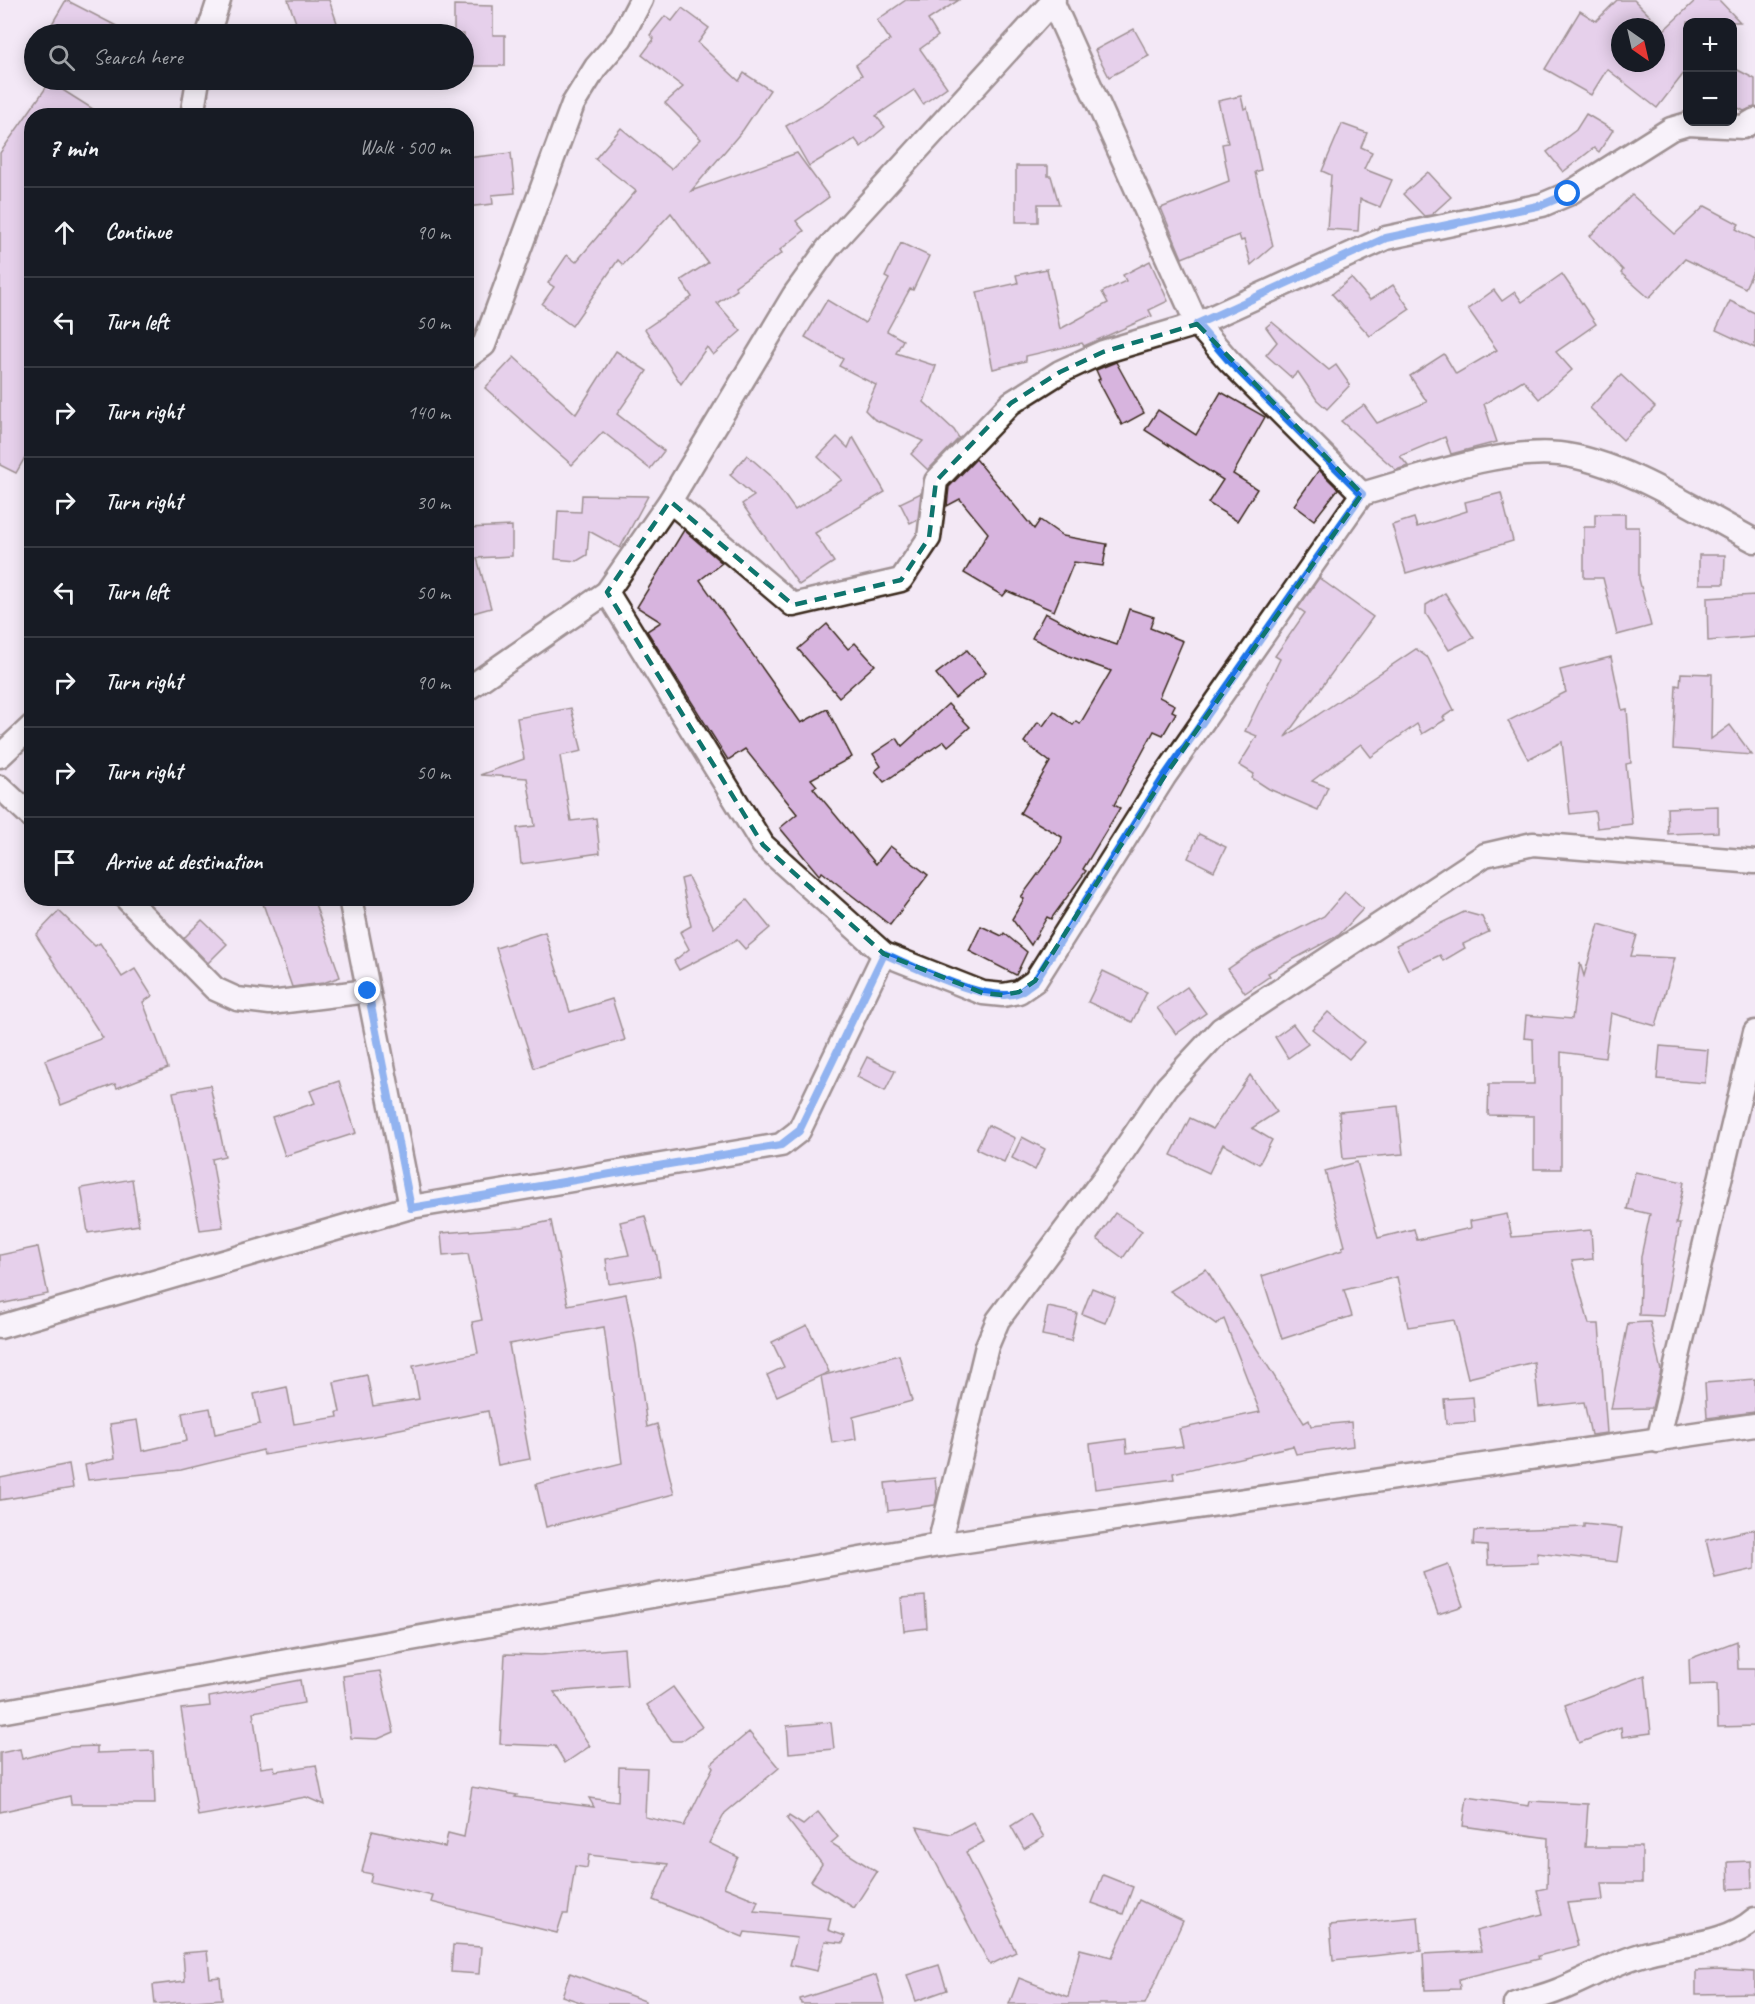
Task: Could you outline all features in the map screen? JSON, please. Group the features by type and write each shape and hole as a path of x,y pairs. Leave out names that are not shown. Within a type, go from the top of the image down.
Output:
{"street":[{"path":"211,24 219,0"},
{"path":"474,352 484,345 573,104 596,67 621,38 641,0"},
{"path":"474,684 607,592 670,501 794,295 828,248 1054,1 1197,324 1229,361 1362,494"},
{"path":"193,108 196,90"},
{"path":"670,501 793,605 901,580 929,538 936,480 1011,403 1060,372 1103,352 1197,324 1386,238 1542,205 1568,194 1671,129 1688,124 1743,127 1755,120"},
{"path":"607,592 763,845 884,954 983,993 1003,995 1019,992 1035,981 1164,777 1362,494 1503,456 1558,454 1612,467 1755,541"},
{"path":"0,756 24,734"},
{"path":"0,787 24,810"},
{"path":"939,1545 987,1346 998,1320 1116,1162 1167,1087 1221,1029 1485,855 1533,844 1755,862"},
{"path":"134,906 215,989 237,999 270,1003 368,991"},
{"path":"352,906 411,1208"},
{"path":"0,1327 411,1208 781,1145 799,1131 884,954"},
{"path":"1658,1441 1755,1032"},
{"path":"0,1712 939,1545 1755,1425"},
{"path":"1515,2004 1558,1991 1608,1967 1647,1953 1710,1941 1742,1930 1755,1919"}],"highlighted area":[{"path":"1197,324 1362,494 1164,777 1035,981 1019,992 1003,995 983,993 884,954 763,845 607,592 670,501 793,605 901,580 929,538 936,481 1011,403 1060,372 1103,352"}],"building":[{"path":"66,0 113,24 52,24"},
{"path":"288,0 329,0 337,24 296,24"},
{"path":"906,0 959,0 928,20 938,36 920,49 947,87 923,104 914,90 876,116 885,127 861,147 855,139 809,166 786,126 825,103 862,75 856,65 890,40 877,20"},
{"path":"1617,0 1634,0 1652,18 1611,18 1611,72 1665,72 1665,29 1696,0 1719,0 1736,18 1683,18 1683,74 1657,108 1607,69 1591,95 1545,69 1580,11 1596,21"},
{"path":"454,5 493,6 493,35 505,35 505,66 474,66 474,24 454,24"},
{"path":"682,8 709,28 698,43 739,81 744,73 770,90 743,130 691,191 797,153 829,197 796,221 804,231 780,250 782,253 735,286 737,290 717,303 741,331 713,355 707,347 681,384 645,329 692,297 681,280 708,263 671,213 623,265 618,260 572,326 542,304 554,287 548,283 567,255 576,262 636,191 595,159 621,128 671,169 701,139 665,103 683,87 642,55 654,39 650,35 665,16 672,21"},
{"path":"1134,29 1149,56 1109,77 1095,50"},
{"path":"1737,70 1755,79 1755,107 1744,111 1737,108"},
{"path":"44,90 63,90 91,108 32,108"},
{"path":"1241,96 1244,109 1247,107 1261,170 1255,172 1273,246 1251,265 1244,240 1241,241 1239,235 1182,258 1161,208 1229,181 1222,144 1228,143 1218,101"},
{"path":"1586,114 1613,130 1599,152 1594,148 1563,172 1547,152 1576,130"},
{"path":"24,119 24,459 16,473 0,465 0,153"},
{"path":"1342,124 1367,133 1361,147 1372,152 1364,169 1392,180 1380,207 1360,199 1358,231 1327,229 1331,175 1322,171"},
{"path":"511,153 515,193 492,195 493,204 474,206 474,157"},
{"path":"1016,166 1048,166 1048,176 1051,176 1059,204 1038,204 1038,222 1016,222"},
{"path":"1428,172 1451,197 1431,215 1424,216 1403,194"},
{"path":"1632,195 1675,234 1705,206 1739,224 1736,229 1755,239 1755,267 1745,288 1685,259 1649,298 1621,273 1623,270 1590,236"},
{"path":"901,243 929,256 913,290 910,289 887,331 903,340 896,353 936,366 924,402 954,430 959,438 928,470 911,454 923,441 874,419 865,410 876,385 839,366 843,359 805,337 827,300 865,323 889,279 885,277"},
{"path":"1150,261 1168,301 1149,310 1152,316 1084,346 1082,343 1026,356 1026,361 993,369 977,292 1018,283 1016,275 1047,269 1060,329 1108,303 1102,292 1126,281 1123,275"},
{"path":"1562,274 1596,324 1556,352 1572,370 1539,399 1523,380 1484,404 1497,442 1451,454 1445,437 1400,456 1408,466 1396,470 1341,421 1364,405 1377,423 1427,402 1410,376 1444,354 1456,374 1497,350 1468,309 1494,290 1502,301 1515,292 1522,302"},
{"path":"1351,278 1370,300 1393,285 1410,309 1370,336 1332,294"},
{"path":"1730,301 1755,313 1755,348 1716,330"},
{"path":"1272,322 1329,370 1336,365 1350,385 1327,409 1317,400 1298,372 1292,378 1266,355 1277,342 1266,327"},
{"path":"616,351 647,371 617,414 664,451 650,469 603,432 572,465 485,388 514,357 576,414"},
{"path":"1116,362 1144,413 1122,425 1098,380 1100,379 1096,370"},
{"path":"1621,375 1655,407 1623,440 1590,408"},
{"path":"1221,392 1265,417 1233,474 1257,489 1237,521 1208,503 1223,480 1145,430 1158,410 1196,435"},
{"path":"837,437 848,448 853,437 885,492 815,533 834,562 799,585 742,504 754,496 730,475 747,455 770,475 795,510 842,480 818,457"},
{"path":"976,459 1034,529 1040,520 1063,536 1107,544 1103,566 1074,562 1054,611 1007,591 1003,596 964,573 988,533 960,499 947,506 949,487"},
{"path":"1319,470 1338,489 1314,520 1294,505"},
{"path":"921,493 918,519 910,523 900,503"},
{"path":"1501,493 1513,541 1406,573 1392,525 1414,518 1417,527 1467,511 1465,502"},
{"path":"582,495 648,496 620,548 589,531 587,555 577,561 555,559 558,511 581,512"},
{"path":"1595,514 1625,514 1625,527 1639,527 1639,579 1651,626 1617,635 1603,578 1584,578 1584,527 1595,527"},
{"path":"512,526 512,556 477,558 491,608 474,613 474,528"},
{"path":"684,530 722,563 700,580 801,723 827,709 852,757 811,779 817,786 813,788 876,864 890,846 928,875 890,925 822,872 819,875 780,828 797,814 745,749 728,760 647,631 661,622 637,607"},
{"path":"1699,555 1725,555 1724,584 1699,584"},
{"path":"1319,578 1373,617 1285,737 1416,649 1428,658 1454,710 1443,717 1445,720 1422,734 1417,724 1371,757 1361,744 1312,781 1328,787 1318,810 1269,789 1252,778 1254,774 1239,765 1257,736 1245,731 1280,659 1275,656 1305,613 1298,608"},
{"path":"1445,593 1474,638 1449,650 1426,614 1426,605"},
{"path":"1755,595 1755,637 1708,641 1707,598"},
{"path":"1129,609 1154,617 1150,628 1183,641 1159,697 1175,705 1172,711 1176,713 1163,735 1154,731 1114,805 1120,808 1083,869 1086,871 1051,919 1047,917 1031,945 1012,919 1024,899 1021,897 1061,843 1062,837 1020,813 1050,762 1024,742 1038,722 1043,726 1054,711 1073,725 1076,721 1080,724 1111,671 1069,656 1032,638 1045,613 1088,635 1117,645"},
{"path":"827,624 848,649 855,643 875,665 839,697 798,649"},
{"path":"967,650 986,673 955,698 936,674"},
{"path":"1611,657 1622,710 1627,709 1631,763 1626,764 1632,824 1597,828 1595,811 1570,814 1562,742 1528,759 1508,721 1566,692 1560,670"},
{"path":"1681,673 1712,674 1711,739 1730,725 1752,755 1673,749 1676,685 1680,686"},
{"path":"948,704 970,727 948,746 944,741 884,782 875,771 881,766 873,754 897,738 902,746"},
{"path":"571,708 582,751 560,756 571,821 596,818 600,853 521,864 517,828 535,826 527,778 480,775 524,759 517,718"},
{"path":"1718,806 1718,832 1668,834 1667,808"},
{"path":"1199,834 1226,847 1214,871 1188,858"},
{"path":"688,877 714,928 747,900 770,928 745,949 737,940 679,970 674,961 689,949 680,932 691,926 681,879"},
{"path":"1345,892 1363,909 1339,935 1268,973 1270,976 1245,993 1228,969 1253,952 1324,916"},
{"path":"264,906 316,906 340,977 323,983 292,987"},
{"path":"59,911 95,946 100,943 122,977 135,969 152,996 143,1002 168,1068 117,1088 115,1084 61,1105 45,1060 103,1038 36,935"},
{"path":"1464,912 1482,917 1489,932 1463,944 1465,948 1443,961 1440,955 1408,970 1396,945"},
{"path":"202,920 227,944 208,963 184,938"},
{"path":"1599,924 1637,935 1631,956 1675,958 1656,1026 1611,1013 1605,1058 1561,1052 1561,1169 1534,1169 1534,1116 1488,1115 1489,1084 1534,1084 1533,1039 1524,1038 1526,1015 1572,1019 1580,963 1584,976"},
{"path":"981,926 1002,936 1004,933 1027,952 1016,975 969,951"},
{"path":"545,932 570,1012 612,999 625,1040 534,1068 496,948"},
{"path":"1103,971 1147,992 1132,1022 1088,1002"},
{"path":"1187,987 1206,1013 1176,1034 1157,1008"},
{"path":"1328,1012 1364,1042 1349,1059 1312,1029"},
{"path":"1293,1024 1308,1044 1288,1058 1275,1037"},
{"path":"1660,1046 1708,1050 1705,1083 1657,1079"},
{"path":"867,1057 895,1071 885,1091 857,1077"},
{"path":"1250,1075 1277,1112 1252,1128 1272,1140 1259,1164 1223,1144 1209,1173 1171,1155 1190,1118 1213,1129"},
{"path":"339,1081 356,1133 285,1156 272,1117 315,1103 310,1091"},
{"path":"210,1085 225,1156 212,1159 223,1227 200,1230 173,1092"},
{"path":"1398,1106 1403,1154 1343,1159 1339,1112"},
{"path":"988,1125 1015,1138 1004,1162 976,1149"},
{"path":"1022,1137 1045,1149 1035,1170 1012,1158"},
{"path":"1357,1162 1378,1238 1414,1229 1417,1240 1471,1228 1470,1221 1507,1214 1512,1237 1591,1230 1593,1259 1572,1261 1589,1324 1599,1324 1607,1433 1591,1435 1584,1402 1539,1407 1534,1362 1468,1378 1454,1320 1408,1327 1397,1277 1344,1290 1352,1316 1282,1339 1262,1276 1343,1250 1342,1247 1345,1246 1325,1171"},
{"path":"1635,1172 1684,1182 1676,1224 1680,1224 1663,1316 1639,1315 1641,1256 1650,1214 1627,1209"},
{"path":"132,1179 139,1225 88,1233 81,1188"},
{"path":"1115,1213 1142,1231 1123,1258 1097,1239"},
{"path":"645,1216 654,1251 656,1251 660,1276 609,1284 606,1259 629,1255 620,1222"},
{"path":"551,1221 568,1305 626,1294 636,1345 647,1427 657,1424 674,1494 546,1527 536,1484 622,1463 604,1327 509,1344 530,1459 498,1465 488,1411 385,1432 386,1434 264,1455 263,1450 181,1470 88,1480 85,1465 115,1458 110,1424 137,1420 142,1451 187,1441 182,1413 210,1408 215,1434 260,1424 254,1394 287,1387 294,1424 338,1417 337,1412 340,1412 334,1382 367,1375 373,1406 419,1399 413,1366 478,1353 472,1322 482,1320 468,1254 443,1256 441,1233 522,1227"},
{"path":"38,1247 48,1294 0,1304 0,1255"},
{"path":"1206,1269 1304,1423 1309,1420 1311,1426 1351,1422 1353,1446 1296,1454 1293,1446 1173,1473 1174,1479 1095,1489 1090,1444 1126,1439 1127,1453 1183,1446 1179,1429 1260,1412 1224,1319 1216,1324 1170,1291"},
{"path":"1092,1288 1115,1297 1105,1323 1082,1314"},
{"path":"1048,1307 1077,1313 1071,1341 1042,1335"},
{"path":"1650,1322 1661,1371 1652,1408 1611,1409 1628,1323"},
{"path":"807,1325 829,1372 777,1396 767,1375 784,1367 772,1342"},
{"path":"899,1355 912,1401 853,1417 856,1439 832,1443 821,1376"},
{"path":"1755,1379 1755,1412 1707,1418 1705,1383"},
{"path":"1473,1397 1475,1422 1446,1424 1444,1399"},
{"path":"69,1464 73,1488 0,1500 0,1478"},
{"path":"935,1478 937,1496 935,1505 888,1511 885,1483"},
{"path":"1584,1524 1622,1528 1617,1562 1537,1553 1538,1563 1488,1565 1487,1546 1473,1545 1474,1531 1584,1527"},
{"path":"1755,1529 1755,1569 1715,1578 1706,1540"},
{"path":"1448,1564 1463,1606 1438,1614 1423,1573"},
{"path":"925,1596 927,1628 904,1631 901,1598"},
{"path":"1737,1641 1738,1669 1755,1669 1755,1726 1718,1727 1717,1684 1690,1685 1689,1659"},
{"path":"624,1648 627,1686 554,1692 590,1746 565,1763 555,1746 500,1744 505,1654 541,1655"},
{"path":"380,1671 394,1732 378,1739 351,1738 343,1676"},
{"path":"1645,1675 1651,1733 1622,1737 1621,1727 1579,1743 1565,1705"},
{"path":"300,1680 304,1703 253,1712 261,1768 274,1766 275,1771 316,1765 324,1805 306,1797 198,1816 181,1709 210,1706 209,1697"},
{"path":"673,1687 702,1727 681,1741 672,1741 647,1705"},
{"path":"831,1722 834,1749 789,1753 787,1726"},
{"path":"749,1732 779,1768 725,1813 709,1843 738,1857 724,1887 758,1901 754,1911 831,1918 828,1930 845,1936 843,1943 825,1941 817,1971 790,1965 797,1938 745,1932 743,1937 653,1900 668,1864 589,1855 587,1868 575,1866 568,1914 563,1914 557,1933 431,1902 433,1896 370,1882 372,1874 362,1872 372,1831 445,1847 448,1833 464,1837 472,1787 517,1795 515,1797 594,1807 589,1798 618,1802 619,1767 647,1768 645,1817 684,1826 713,1767 711,1764"},
{"path":"97,1746 97,1753 153,1751 155,1804 71,1804 70,1796 0,1812 0,1753 20,1749 22,1759 68,1747"},
{"path":"1467,1797 1529,1806 1530,1801 1588,1804 1585,1847 1642,1847 1642,1883 1601,1883 1603,1900 1567,1903 1578,1946 1538,1956 1539,1959 1459,1979 1460,1989 1425,1990 1423,1954 1481,1951 1476,1931 1543,1914 1537,1890 1547,1888 1548,1838 1463,1826"},
{"path":"818,1812 838,1837 831,1843 877,1872 854,1908 811,1881 822,1864 787,1819 789,1816 803,1825"},
{"path":"1030,1814 1044,1837 1024,1849 1011,1826"},
{"path":"973,1822 984,1842 966,1852 1016,1952 990,1965 917,1827 951,1834"},
{"path":"1751,1861 1752,1888 1729,1889 1728,1862"},
{"path":"1103,1875 1133,1887 1123,1914 1092,1903"},
{"path":"1139,1900 1183,1921 1145,2004 1009,2004 1019,1978 1068,1997 1080,1949 1112,1957"},
{"path":"1418,1917 1421,1951 1333,1960 1330,1925"},
{"path":"453,1945 481,1947 479,1974 451,1972"},
{"path":"207,1951 210,1978 220,1977 222,1999 155,2004 153,1985 185,1981 183,1953"},
{"path":"939,1965 947,1990 916,2001 907,1975"},
{"path":"1696,1971 1755,1972 1755,1993 1696,1994"},
{"path":"570,1973 645,2001 645,2004 586,2004 562,1996"},
{"path":"876,1975 885,2004 801,2004 800,1999"}],"route":[{"path":"368,991 411,1208 781,1145 799,1131 884,954 983,993 1003,995 1019,992 1035,981 1164,777 1362,494 1229,361 1197,324 1386,238 1542,205 1568,194"}]}
